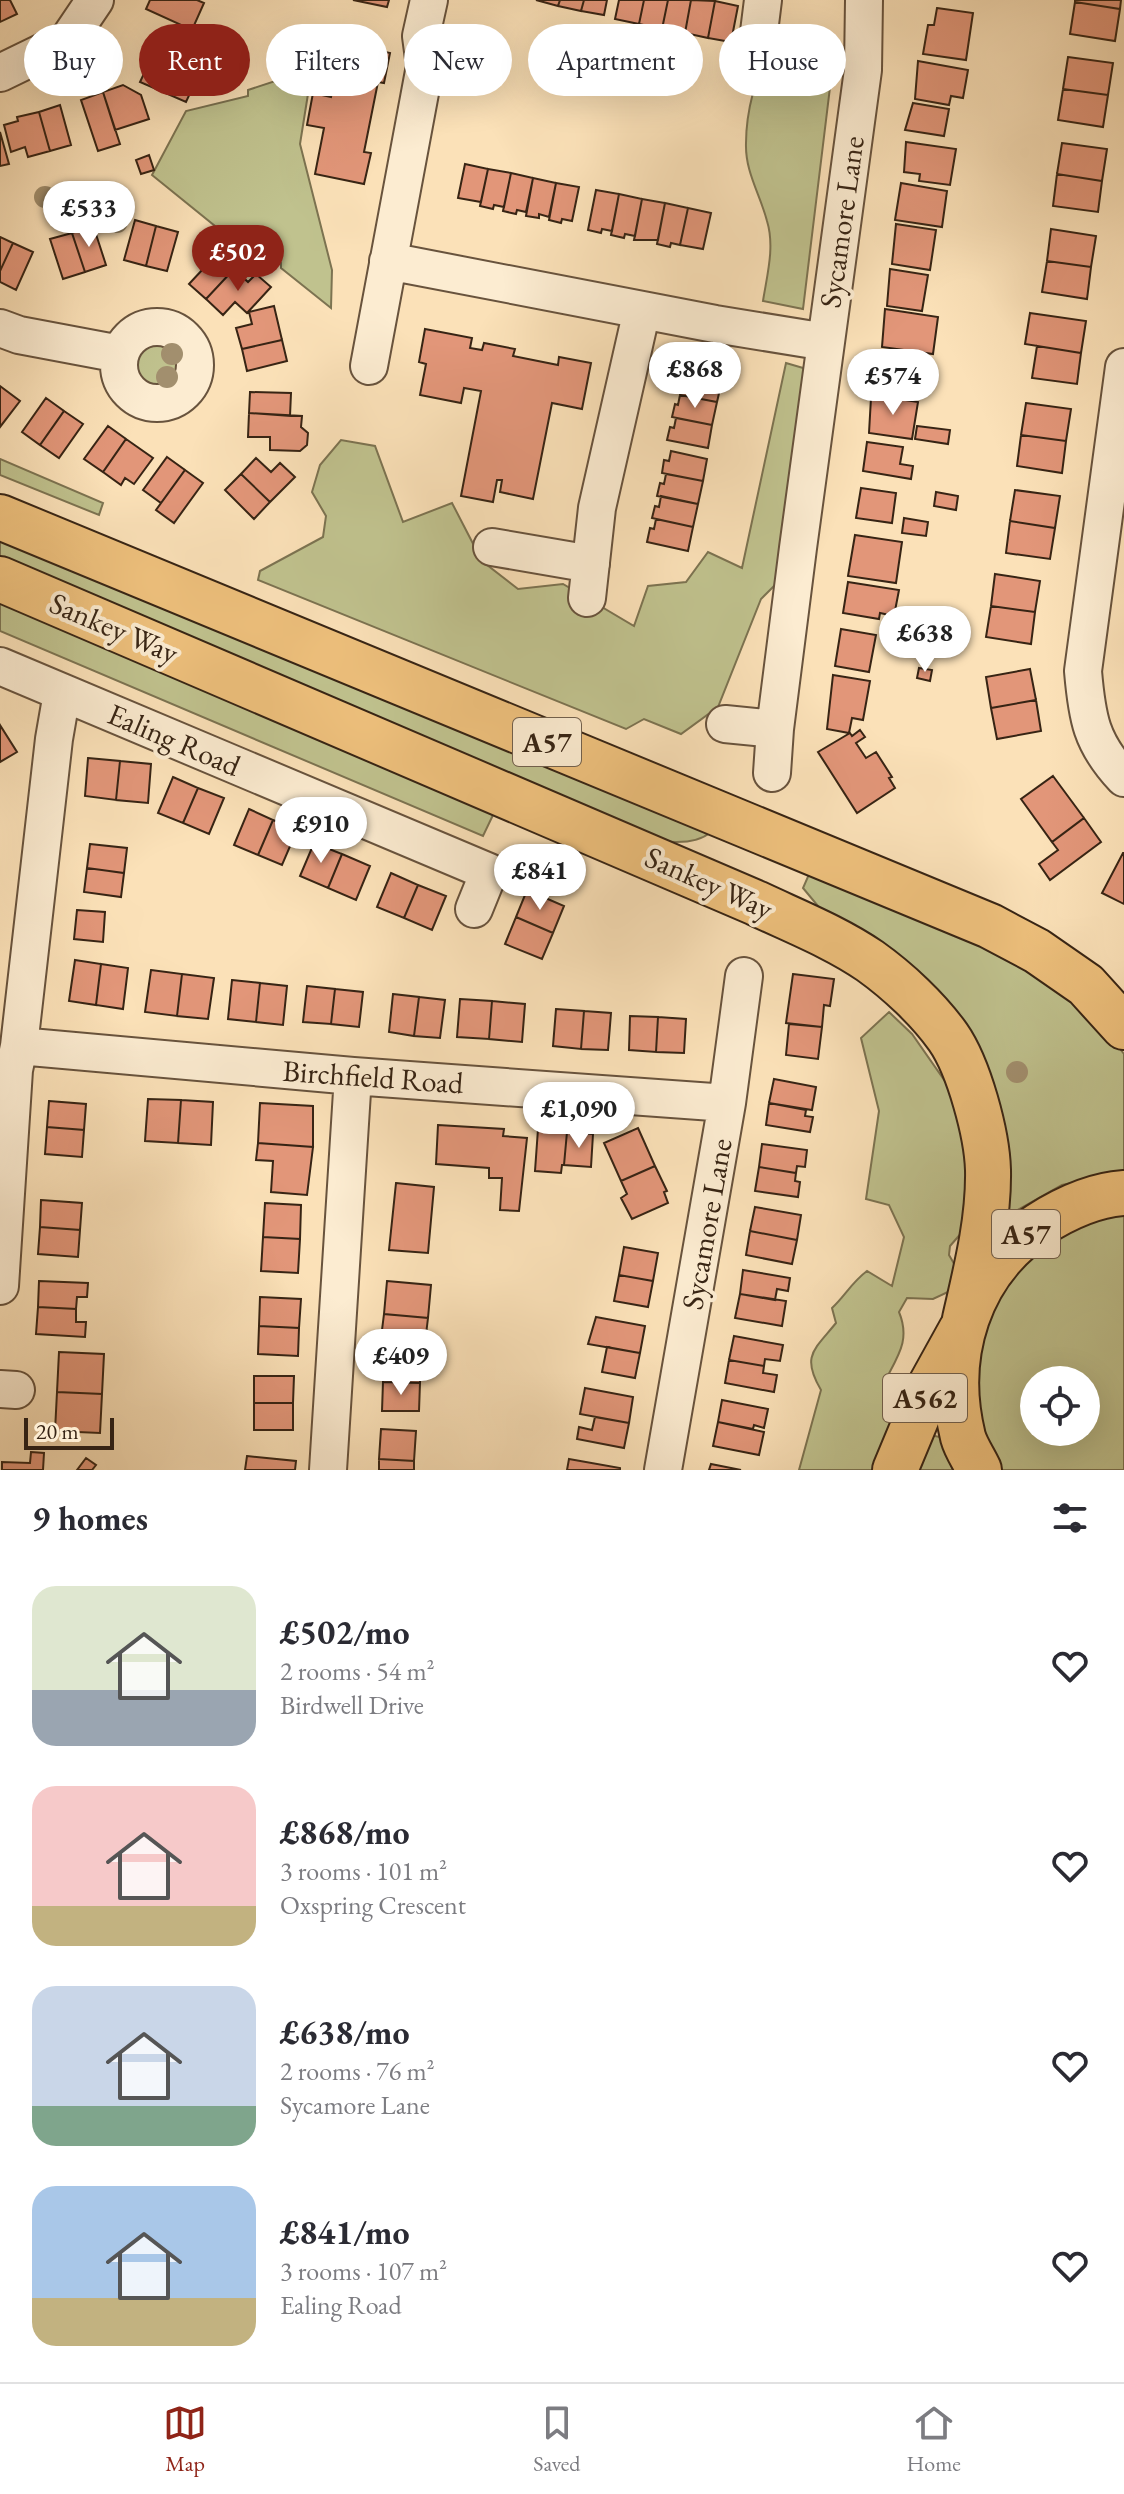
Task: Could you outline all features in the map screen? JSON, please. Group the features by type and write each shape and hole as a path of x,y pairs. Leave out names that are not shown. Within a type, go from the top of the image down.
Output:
{"main road":[{"name":"Sankey Way","path":"0,517 990,926 1037,951 1086,985 1124,1027"},
{"name":"Sankey Way","path":"0,579 756,903 827,936 869,961 907,992 949,1038 977,1102 988,1168 985,1218 963,1325"},
{"path":"756,903 765,832"},
{"name":"A57","path":"979,1470 964,1439 955,1385 963,1325 982,1282 1017,1240 1065,1208 1124,1193"},
{"name":"A562","path":"895,1470 930,1386 963,1325"}],"street":[{"path":"0,73 68,40 95,0"},
{"path":"369,366 425,66 421,36 429,0"},
{"path":"760,24 763,0"},
{"name":"Sycamore Lane","path":"772,773 775,729 863,70 864,0"},
{"path":"388,261 826,342"},
{"path":"492,547 589,581 597,508 642,310"},
{"path":"0,328 19,335 120,354"},
{"path":"1124,367 1083,671 1086,706 1094,739 1124,778"},
{"name":"Ealing Road","path":"0,666 489,872 474,909"},
{"path":"0,1286 14,1070 62,693"},
{"path":"725,724 775,729"},
{"name":"Sycamore Lane","path":"663,1470 727,1103 744,976"},
{"name":"Birchfield Road","path":"19,1046 353,1076 727,1103"},
{"path":"328,1470 353,1076"}],"green space":[{"path":"266,84 266,96 308,96 300,144 332,270 331,308 281,268 281,263 246,251 152,175 186,111 250,96 250,89"},
{"path":"752,96 829,96 803,309 763,301 770,241 746,154"},
{"path":"157,338 175,345 182,363 175,381 157,388 139,381 132,363 139,345"},
{"path":"786,363 810,370 783,577 761,599 718,707 681,734 644,719 626,729 258,580 260,571 323,537 326,516 312,492 320,465 341,440 375,446 403,522 452,503 482,561 518,589 563,584 634,626 648,586 686,582 708,552 742,568"},
{"path":"0,459 103,503 99,515 0,475"},
{"path":"0,534 711,832 694,840 661,841 0,561"},
{"path":"0,589 434,772 493,815 483,836 0,631"},
{"path":"810,872 972,936 1052,981 1102,1026 1124,1054 1124,1172 1062,1185 1016,1211 1001,1210 999,1124 803,888"},
{"path":"889,1012 912,1034 956,1097 971,1172 964,1230 950,1246 949,1255 956,1267 948,1292 933,1299 907,1298 899,1312 903,1340 884,1383 906,1401 877,1470 799,1470 821,1390 811,1361 816,1347 836,1323 832,1308 867,1271 892,1286 904,1237 889,1205 866,1199 879,1111 861,1038"},
{"path":"1124,1214 1124,1470 999,1470 977,1419 975,1361 981,1334 1006,1284 1024,1262 1070,1228"},
{"path":"930,1435 940,1437 953,1470 912,1470"}],"building":[{"path":"0,0 10,0 17,14 0,22"},
{"path":"150,0 197,0 204,3 195,24 179,24 146,9"},
{"path":"353,0 389,0 387,7"},
{"path":"536,0 560,0 558,6"},
{"path":"560,0 584,0 581,11 558,6"},
{"path":"584,0 607,0 604,15 581,11"},
{"path":"619,0 644,0 639,24 615,19"},
{"path":"644,0 668,0 663,24 639,24"},
{"path":"668,0 691,0 687,24 663,24"},
{"path":"691,0 715,1 708,38 703,37 703,24 687,24"},
{"path":"1075,0 1121,0 1120,9"},
{"path":"715,1 738,6 734,24 719,24 719,40 708,38"},
{"path":"1075,2 1120,9 1115,41 1070,34"},
{"path":"937,8 973,13 966,60 923,54 928,25 934,25"},
{"path":"1068,57 1113,63 1108,95 1063,89"},
{"path":"918,61 968,70 963,98 951,96 949,105 915,99"},
{"path":"123,85 141,96 149,119 115,130 104,96 123,96"},
{"path":"1063,89 1108,95 1103,127 1058,120"},
{"path":"104,96 120,144 98,151 81,100"},
{"path":"172,96 189,96 186,102"},
{"path":"312,96 375,96 364,152 371,153 364,184 315,174 324,128 307,125"},
{"path":"913,103 949,109 944,136 905,130"},
{"path":"60,105 71,145 50,151 39,112"},
{"path":"39,112 50,151 28,157 25,147 11,152 4,125 18,121 17,117"},
{"path":"0,132 9,164 0,166"},
{"path":"906,142 956,149 950,185 919,181 920,174 904,172"},
{"path":"1062,143 1107,149 1102,181 1057,174"},
{"path":"149,155 154,170 141,174 136,160"},
{"path":"465,164 488,169 481,202 458,198"},
{"path":"488,169 511,173 504,207 494,205 493,209 480,206"},
{"path":"511,173 533,178 526,212 517,210 516,214 503,211"},
{"path":"1057,174 1102,181 1098,212 1053,206"},
{"path":"533,178 556,183 549,217 539,214 539,218 526,216"},
{"path":"556,183 579,187 572,221 562,219 561,223 549,220"},
{"path":"901,183 947,191 942,227 895,220"},
{"path":"596,190 619,194 612,231 602,229 601,233 588,230"},
{"path":"619,194 642,199 635,236 625,234 624,238 611,235"},
{"path":"642,199 665,203 658,240 634,240"},
{"path":"665,203 688,208 680,245 671,243 670,247 657,244"},
{"path":"688,208 711,213 703,249 680,245"},
{"path":"135,220 156,226 146,266 124,260"},
{"path":"896,224 936,230 930,270 892,264"},
{"path":"93,225 106,265 85,272 72,233"},
{"path":"156,226 178,232 167,271 146,266"},
{"path":"1051,229 1096,236 1091,267 1047,261"},
{"path":"72,233 85,272 63,279 50,239"},
{"path":"0,237 13,243 0,271"},
{"path":"13,243 33,252 16,290 0,282 0,271"},
{"path":"217,254 234,269 206,299 189,284"},
{"path":"1047,261 1091,267 1087,299 1042,292"},
{"path":"234,269 248,282 256,274 271,287 247,313 235,302 223,315 206,299"},
{"path":"890,269 928,275 922,311 887,306"},
{"path":"274,306 282,340 242,349 236,328 252,324 249,312"},
{"path":"885,309 938,317 933,354 882,347"},
{"path":"1030,313 1086,321 1081,353 1025,344"},
{"path":"425,329 472,338 470,348 482,350 484,343 515,349 513,356 558,365 559,357 591,363 582,409 552,403 533,499 500,492 502,480 497,480 493,502 461,496 481,391 464,388 461,403 420,395 426,364 419,362"},
{"path":"282,340 287,361 247,371 242,349"},
{"path":"1037,346 1081,353 1077,384 1032,378"},
{"path":"880,350 921,356 916,392 871,386"},
{"path":"685,372 722,380 717,402 680,395"},
{"path":"0,386 20,401 0,427"},
{"path":"250,392 291,393 290,416 249,413"},
{"path":"680,395 717,402 712,425 672,417"},
{"path":"874,395 918,402 912,439 869,433 871,398"},
{"path":"46,398 64,411 40,445 22,432"},
{"path":"1026,403 1071,409 1066,441 1021,435"},
{"path":"64,411 83,424 59,458 40,445"},
{"path":"249,413 302,416 301,427 308,433 307,445 300,451 270,450 270,437 248,437"},
{"path":"676,418 712,425 708,448 667,440"},
{"path":"108,426 126,439 103,472 84,459"},
{"path":"917,426 950,430 948,444 915,439"},
{"path":"1021,435 1066,441 1062,473 1017,466"},
{"path":"126,439 153,458 134,484 125,478 121,485 103,472"},
{"path":"867,442 903,447 900,464 913,466 911,479 863,471"},
{"path":"671,451 707,459 703,481 662,473 664,460 669,461"},
{"path":"167,457 185,470 161,503 143,490"},
{"path":"256,458 271,472 280,463 295,477 270,502 241,474"},
{"path":"185,470 203,483 174,523 156,510"},
{"path":"241,474 270,502 254,519 225,490"},
{"path":"666,474 703,481 698,504 657,496"},
{"path":"861,488 896,493 892,523 856,518"},
{"path":"1015,490 1060,496 1055,528 1010,521"},
{"path":"936,492 958,496 956,510 934,506"},
{"path":"661,496 698,504 693,527 652,518"},
{"path":"904,518 928,522 926,536 902,533"},
{"path":"656,519 693,527 688,551 647,542"},
{"path":"1010,521 1055,528 1050,559 1006,553"},
{"path":"855,535 902,542 896,583 848,576"},
{"path":"995,574 1040,581 1035,612 991,606"},
{"path":"848,582 899,590 894,616 880,613 879,619 843,613"},
{"path":"991,606 1035,612 1031,644 986,637"},
{"path":"896,618 920,622 918,633 895,629"},
{"path":"841,629 876,635 869,672 835,666"},
{"path":"919,668 932,670 930,681 917,678"},
{"path":"1030,669 1036,700 991,708 986,677"},
{"path":"833,675 870,681 863,720 852,718 849,733 827,729"},
{"path":"1036,700 1041,731 997,739 991,708"},
{"path":"0,725 17,752 0,762"},
{"path":"860,730 865,737 856,743 866,758 876,752 892,777 889,778 895,788 857,813 818,752"},
{"path":"88,758 120,761 116,800 85,796"},
{"path":"120,761 151,764 148,803 116,800"},
{"path":"1053,776 1084,818 1052,842 1021,799"},
{"path":"173,777 198,788 183,823 158,813"},
{"path":"198,788 224,798 209,834 183,823"},
{"path":"249,809 273,820 258,855 234,845"},
{"path":"1084,818 1101,842 1050,880 1039,864 1058,850 1052,842"},
{"path":"273,820 297,830 282,865 258,855"},
{"path":"314,843 342,854 328,888 300,876"},
{"path":"90,844 127,848 124,873 87,868"},
{"path":"1124,853 1124,904 1102,893"},
{"path":"342,854 370,866 356,900 328,888"},
{"path":"87,868 124,873 121,897 84,892"},
{"path":"391,873 418,885 404,918 377,907"},
{"path":"418,885 446,896 432,930 404,918"},
{"path":"527,890 564,906 553,933 516,917"},
{"path":"77,910 105,912 103,942 74,939"},
{"path":"516,917 553,933 542,959 505,944"},
{"path":"75,960 101,964 96,1005 69,1001"},
{"path":"101,964 128,968 123,1009 96,1005"},
{"path":"151,970 182,974 177,1016 145,1012"},
{"path":"182,974 214,978 208,1019 177,1016"},
{"path":"793,974 834,979 830,1006 824,1005 822,1027 786,1023"},
{"path":"232,980 260,983 256,1022 228,1019"},
{"path":"260,983 287,986 283,1025 256,1022"},
{"path":"307,986 335,989 331,1024 303,1022"},
{"path":"335,989 363,992 359,1027 331,1024"},
{"path":"393,994 419,997 414,1036 389,1032"},
{"path":"419,997 445,1000 440,1038 414,1036"},
{"path":"460,999 492,1001 489,1039 457,1037"},
{"path":"492,1001 525,1004 522,1042 489,1039"},
{"path":"556,1009 584,1011 581,1049 553,1046"},
{"path":"584,1011 611,1013 608,1050 581,1049"},
{"path":"630,1016 658,1017 656,1052 629,1050"},
{"path":"658,1017 686,1019 684,1053 656,1052"},
{"path":"789,1024 822,1027 818,1059 786,1055"},
{"path":"774,1079 816,1087 812,1110 769,1103"},
{"path":"148,1099 181,1100 178,1143 145,1141"},
{"path":"181,1100 213,1102 211,1145 178,1143"},
{"path":"49,1101 86,1104 84,1130 47,1127"},
{"path":"260,1103 313,1106 313,1147 258,1143"},
{"path":"769,1103 806,1110 805,1116 813,1117 810,1132 766,1125"},
{"path":"438,1125 504,1129 503,1136 527,1138 519,1211 500,1210 502,1178 489,1178 489,1168 436,1164"},
{"path":"47,1127 84,1130 82,1157 45,1154"},
{"path":"638,1128 655,1166 621,1181 604,1143"},
{"path":"538,1129 567,1132 561,1173 535,1171"},
{"path":"567,1132 593,1134 591,1167 564,1165"},
{"path":"258,1143 313,1147 307,1195 271,1192 273,1161 256,1160"},
{"path":"762,1144 807,1150 805,1167 797,1166 796,1173 759,1167"},
{"path":"655,1166 667,1191 664,1192 668,1203 632,1219 621,1198 627,1194 621,1181"},
{"path":"759,1167 796,1173 795,1181 800,1182 798,1197 755,1191"},
{"path":"396,1183 434,1187 428,1253 389,1250"},
{"path":"41,1200 82,1203 80,1230 40,1227"},
{"path":"265,1203 301,1205 300,1239 263,1237"},
{"path":"755,1207 801,1215 797,1240 750,1231"},
{"path":"40,1227 80,1230 78,1257 38,1254"},
{"path":"750,1231 797,1240 792,1264 746,1255"},
{"path":"263,1237 300,1239 298,1273 261,1271"},
{"path":"624,1247 658,1253 653,1281 619,1275"},
{"path":"743,1270 790,1278 788,1291 777,1289 775,1300 740,1294"},
{"path":"619,1275 653,1281 648,1307 614,1301"},
{"path":"39,1281 88,1283 87,1297 77,1297 76,1309 38,1307"},
{"path":"387,1281 431,1285 428,1318 384,1314"},
{"path":"740,1294 786,1301 782,1326 735,1318"},
{"path":"260,1297 301,1299 299,1328 259,1326"},
{"path":"38,1307 76,1309 76,1322 86,1322 85,1337 36,1334"},
{"path":"384,1314 428,1318 424,1351 380,1346"},
{"path":"596,1317 645,1326 640,1353 588,1344"},
{"path":"259,1326 299,1328 298,1356 258,1354"},
{"path":"734,1336 783,1345 780,1361 765,1359 764,1366 729,1360"},
{"path":"607,1347 640,1353 635,1378 602,1372"},
{"path":"59,1352 104,1354 102,1394 57,1392"},
{"path":"383,1354 421,1355 420,1383 383,1382"},
{"path":"729,1360 764,1366 763,1373 777,1375 774,1392 725,1383"},
{"path":"254,1376 294,1376 293,1403 254,1403"},
{"path":"383,1382 420,1383 419,1411 382,1411"},
{"path":"585,1388 633,1397 629,1423 580,1414"},
{"path":"57,1392 102,1394 100,1433 55,1431"},
{"path":"722,1400 768,1409 764,1428 754,1425 753,1429 718,1422"},
{"path":"254,1403 293,1403 293,1430 254,1430"},
{"path":"595,1417 629,1423 624,1448 577,1439 579,1427 592,1430"},
{"path":"718,1422 764,1432 759,1455 713,1446"},
{"path":"381,1429 416,1431 414,1461 379,1459"},
{"path":"31,1452 44,1453 43,1470 2,1470 2,1462 30,1463"},
{"path":"247,1456 296,1461 295,1470 245,1470"},
{"path":"86,1458 96,1465 92,1470 77,1470"},
{"path":"379,1459 414,1461 414,1470 379,1470"},
{"path":"569,1459 620,1468 620,1470 567,1470"},
{"path":"711,1464 741,1470 709,1470"}]}
